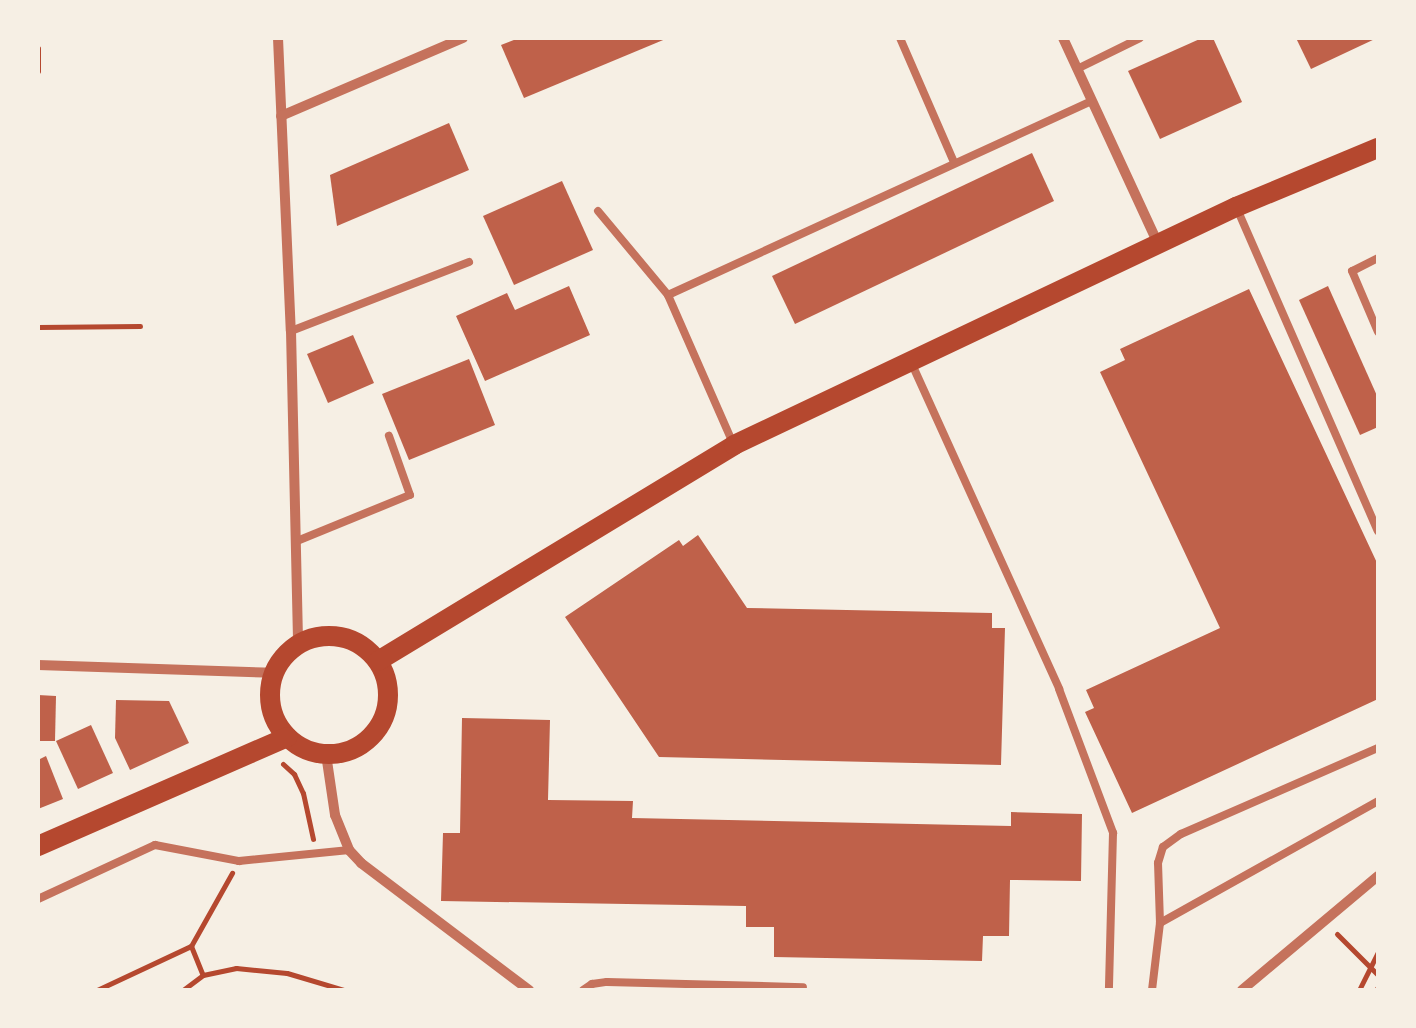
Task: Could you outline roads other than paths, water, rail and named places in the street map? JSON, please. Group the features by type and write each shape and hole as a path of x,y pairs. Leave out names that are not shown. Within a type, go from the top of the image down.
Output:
{"main road":[{"path":"378,662 734,445 910,358 1236,207 1378,148"},
{"path":"324,636 341,637 366,648 378,662 388,696 381,724 354,749 326,754 301,747 288,737 272,712 274,674 298,645 324,636"},
{"path":"38,846 288,737"}],"street":[{"path":"278,38 291,331 298,645"},
{"path":"281,116 463,38"},
{"path":"1063,38 1158,244"},
{"path":"38,665 274,674"},
{"path":"326,754 335,815 349,850 377,879 529,990"},
{"path":"1242,990 1378,876"}],"lane":[{"path":"900,38 954,162"},
{"path":"1077,68 1140,38"},
{"path":"668,296 1091,101"},
{"path":"1236,207 1378,531"},
{"path":"598,211 668,296 734,445"},
{"path":"1378,258 1352,270 1378,332"},
{"path":"291,331 469,262"},
{"path":"910,358 1059,689 1113,833 1108,990"},
{"path":"297,541 410,496 390,436"},
{"path":"1152,990 1160,923 1158,864 1163,847 1181,834 1378,748"},
{"path":"1160,923 1378,801"},
{"path":"38,900 156,846 239,861 349,850"},
{"path":"584,990 592,984 607,982 803,987"}]}
